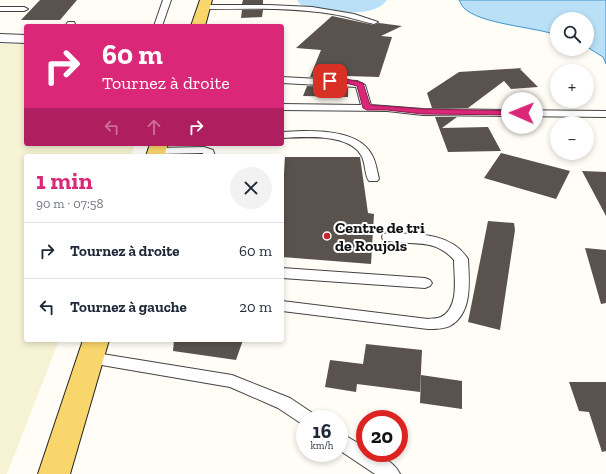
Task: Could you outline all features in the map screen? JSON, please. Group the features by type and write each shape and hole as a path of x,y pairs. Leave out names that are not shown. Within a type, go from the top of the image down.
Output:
{"main road":[{"path":"199,24 205,3"},
{"path":"54,474 93,349"}],"street":[{"path":"0,38 24,39"}],"lane":[{"path":"159,24 167,0"},
{"path":"205,3 304,8 356,15 374,22"},
{"path":"0,9 24,9"},
{"path":"284,80 354,83 360,85 367,108"},
{"path":"284,107 387,108 423,112 606,114"},
{"path":"284,135 324,134 353,143 364,150 368,158 373,179"},
{"path":"157,150 204,150 209,152 209,154"},
{"path":"284,306 428,324 443,322 454,315 461,297 461,259 452,249 439,243 419,239 388,237"},
{"path":"284,273 425,283"},
{"path":"93,349 128,363 232,381 284,403 296,411"},
{"path":"348,446 391,474"}],"shaded area":[{"path":"0,44 24,44 24,146 134,146 132,154 24,154 24,342 58,342 7,474 0,474"}],"water":[{"path":"459,0 606,0 606,64 603,57 594,51 594,12 550,12 550,33 482,18 464,8"}],"building":[{"path":"40,0 77,0 60,20 21,20"},
{"path":"243,0 263,0 263,4 242,4"},
{"path":"242,10 263,10 262,17 241,18"},
{"path":"332,16 374,25 379,23 402,26 381,36 392,37 379,77 347,76 347,79 310,77 321,50 296,48"},
{"path":"522,68 520,69 538,87 511,89 504,81 468,108 432,108 427,93 459,72"},
{"path":"307,86 348,88 348,97 303,96"},
{"path":"435,117 457,117 442,128 488,127 501,151 448,152"},
{"path":"501,153 570,171 556,199 484,178"},
{"path":"285,157 360,157 368,213 374,214 371,264 284,257"},
{"path":"582,171 606,172 606,216"},
{"path":"488,221 514,223 515,230 500,330 468,322"},
{"path":"585,248 606,250 606,303 601,304"},
{"path":"174,342 242,342 236,360 173,351"},
{"path":"366,344 422,350 420,392 357,384 356,392 325,387 330,360 363,364"},
{"path":"421,375 462,381 462,409 420,403"},
{"path":"569,382 606,382 606,451 602,452 589,412 579,411"}],"waterway":[{"path":"309,0 342,6 359,5 375,0"}],"place":[{"name":"Centre de tri de Roujols","path":"327,236"}],"route":[{"path":"330,81 346,81 360,85 367,108 387,108 423,112 522,113"}]}
